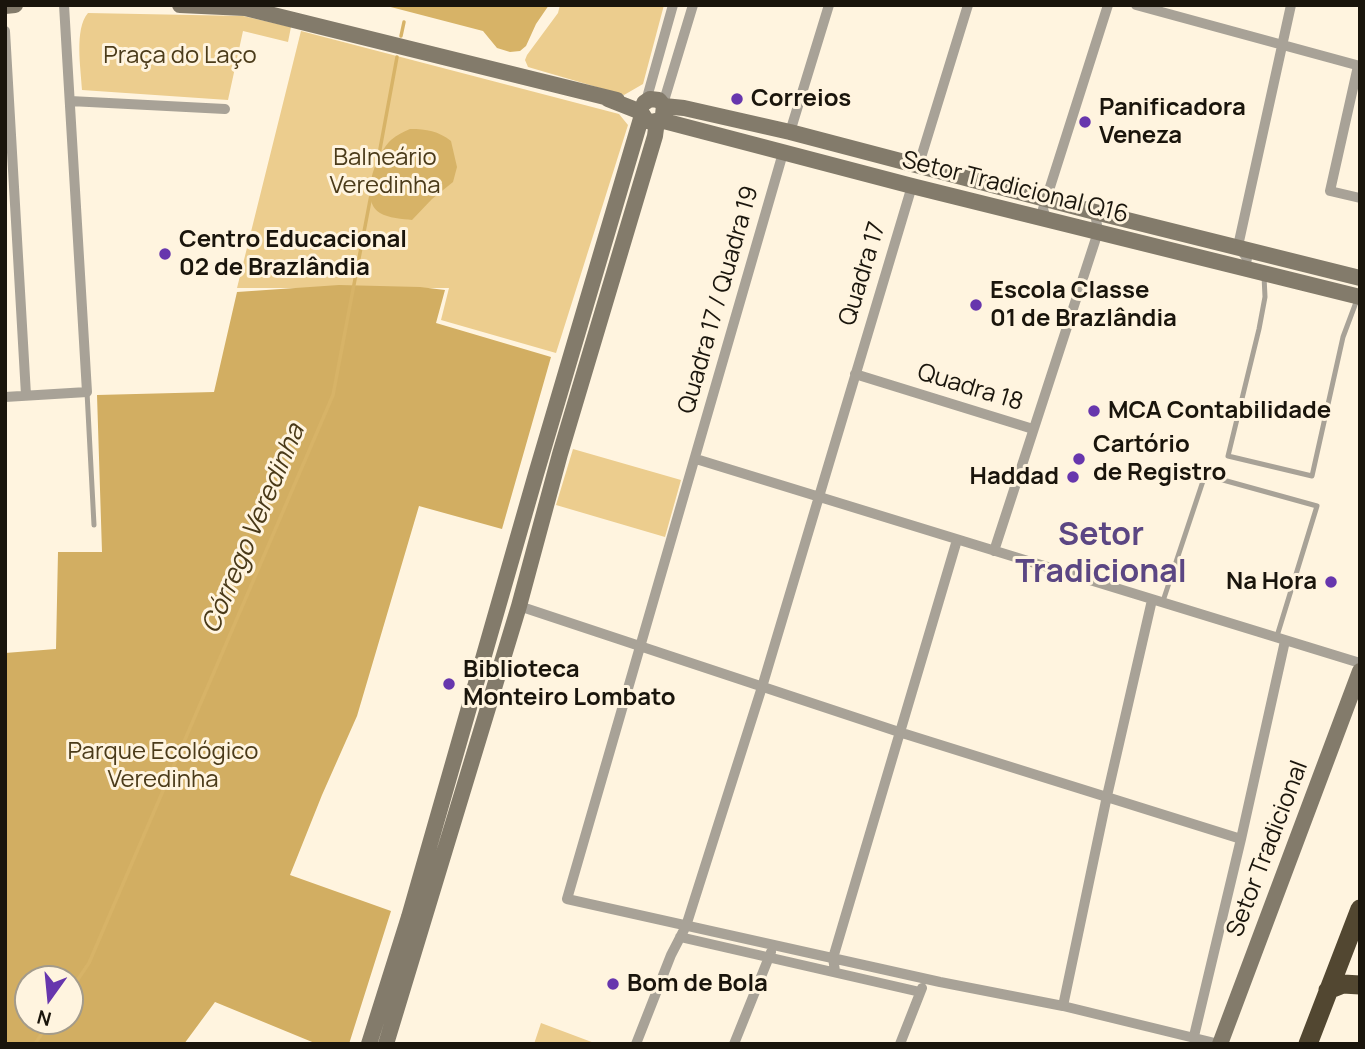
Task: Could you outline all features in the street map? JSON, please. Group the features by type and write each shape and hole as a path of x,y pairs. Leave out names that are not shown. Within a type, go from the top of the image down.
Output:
{"highway":[{"path":"1308,1044 1360,909"},
{"path":"1328,990 1343,985 1360,985"}],"street":[{"path":"5,6 15,5"},
{"path":"5,397 87,392 64,5"},
{"name":"Setor Tradicional Q16","path":"180,5 245,6 652,110 783,153 1359,297"},
{"path":"369,1044 417,919 519,606 561,454 603,280 652,110 661,46 673,5"},
{"path":"652,110 679,52 693,5"},
{"path":"790,132 829,5"},
{"path":"919,164 968,5"},
{"path":"1046,219 1043,209 1046,198 1108,5"},
{"path":"1136,5 1359,66 1330,191 1360,198"},
{"path":"1245,270 1247,258 1238,246 1291,5"},
{"path":"5,31 26,395"},
{"path":"661,46 667,38 673,37 679,41 679,52"},
{"path":"70,101 225,108"},
{"name":"Setor Tradicional Q16","path":"652,110 684,108 790,132 1360,278"},
{"name":"Quadra 17 / Quadra 19","path":"687,926 567,899 783,153 776,146 777,138 780,134 790,132"},
{"name":"Quadra 17","path":"636,1044 671,955 687,926 762,687 912,186 905,180 904,174 907,167 919,164"},
{"path":"1033,429 1098,232 1095,212"},
{"path":"386,1044 536,474 603,280"},
{"name":"Quadra 18","path":"855,374 1033,429 994,551"},
{"path":"544,449 550,456 561,454"},
{"path":"695,459 1360,663"},
{"path":"536,474 540,470 546,470 553,480"},
{"path":"835,971 833,958 957,540"},
{"path":"1063,1006 1107,796 1157,602"},
{"path":"519,606 899,732 1241,839"},
{"path":"1194,1037 1241,839 1280,639"},
{"name":"Setor Tradicional","path":"1219,1044 1360,671"},
{"path":"687,926 1063,1006 1219,1044"},
{"path":"680,937 920,992"},
{"path":"734,1044 774,945"},
{"path":"900,1044 925,978"}],"lane":[{"path":"1264,273 1265,297 1228,456 1312,476 1343,337 1359,297"},
{"path":"87,392 94,525"},
{"path":"1157,602 1205,475 1317,506 1280,639"}],"green space":[{"path":"560,5 664,5 643,84 624,95 528,67 525,60 527,55 558,13"},
{"name":"Praça do Laço","path":"88,13 243,16 291,27 288,42 243,31 228,100 82,90 80,39"},
{"name":"Balneário Veredinha","path":"301,31 619,114 628,125 556,353 441,320 449,288 237,288"},
{"name":"Parque Ecológico Veredinha","path":"339,285 445,290 436,323 551,357 502,529 419,506 357,716 290,875 391,911 349,1044 317,1044 215,1002 184,1044 5,1044 5,653 56,649 58,552 102,552 97,395 214,392 237,292"},
{"path":"573,449 681,480 665,537 556,505"},
{"path":"541,1023 597,1044 534,1044"}],"shaded area":[{"path":"383,5 549,5 526,46 520,51 510,52 497,48 483,31"},
{"path":"410,129 432,131 451,141 457,167 453,182 412,220 380,213 370,198 372,176 380,155 391,140"}],"waterway":[{"name":"Córrego Veredinha","path":"401,36 404,22"},
{"name":"Córrego Veredinha","path":"378,160 397,57"},
{"name":"Córrego Veredinha","path":"84,970 333,395 371,195"},
{"name":"Córrego Veredinha","path":"35,1044 41,1035"}],"place":[{"name":"Correios","path":"737,99"},
{"name":"Panificadora Veneza","path":"1085,122"},
{"name":"Centro Educacional 02 de Brazlândia","path":"165,254"},
{"name":"Escola Classe 01 de Brazlândia","path":"976,305"},
{"name":"MCA Contabilidade","path":"1094,411"},
{"name":"Cartório de Registro","path":"1079,459"},
{"name":"Haddad","path":"1073,477"},
{"name":"Na Hora","path":"1331,582"},
{"name":"Biblioteca Monteiro Lombato","path":"449,684"},
{"name":"Bom de Bola","path":"613,984"}],"district":[{"name":"Setor Tradicional","path":"1101,554"}]}
